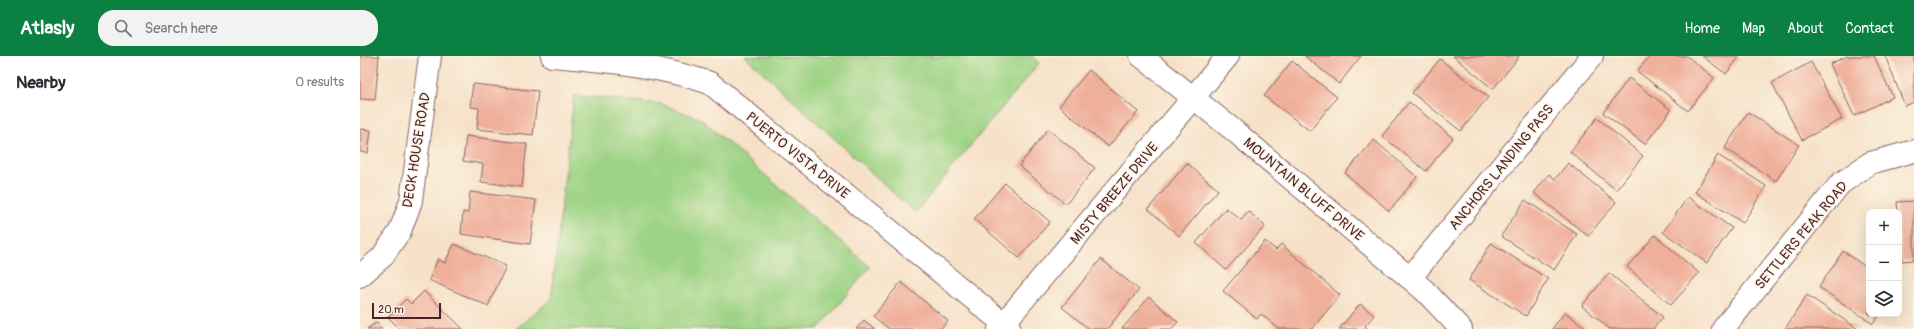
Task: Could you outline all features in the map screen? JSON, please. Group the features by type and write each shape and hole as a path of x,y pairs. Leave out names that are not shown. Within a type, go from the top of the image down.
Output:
{"street":[{"name":"DECK HOUSE ROAD","path":"360,276 382,258 400,231 411,201 430,56"},
{"name":"PUERTO VISTA DRIVE","path":"552,56 634,64 680,73 710,83 1004,327"},
{"name":"MOUNTAIN BLUFF DRIVE","path":"1141,56 1194,98 1410,278 1424,290 1461,329"},
{"name":"MISTY BREEZE DRIVE","path":"1004,327 1228,56"},
{"name":"ANCHORS LANDING PASS","path":"1410,278 1592,56"},
{"name":"SETTLERS PEAK ROAD","path":"1723,329 1840,184 1870,163 1914,151"}],"green space":[{"path":"745,56 1033,56 1039,63 915,213"},
{"path":"574,95 661,104 701,119 870,267 818,329 516,329 551,299"}],"building":[{"path":"360,56 379,56 375,100 360,99"},
{"path":"1305,56 1361,56 1339,84"},
{"path":"1453,56 1518,56 1519,57 1493,89"},
{"path":"1650,56 1687,56 1714,78 1688,111 1637,71"},
{"path":"1702,56 1740,56 1726,74"},
{"path":"1847,56 1874,56 1893,97 1854,116 1830,64"},
{"path":"1885,56 1914,56 1914,102 1905,106"},
{"path":"1440,59 1488,97 1461,131 1412,93"},
{"path":"1292,61 1337,97 1310,131 1264,96"},
{"path":"1811,62 1842,119 1802,140 1772,83"},
{"path":"1089,70 1138,112 1108,147 1059,106"},
{"path":"1629,78 1671,110 1645,144 1603,113"},
{"path":"473,84 538,91 533,135 477,129 479,108 470,107"},
{"path":"1409,102 1453,138 1426,171 1382,136"},
{"path":"1748,112 1799,145 1776,181 1725,148"},
{"path":"1597,118 1643,156 1616,190 1570,152"},
{"path":"360,129 371,130 368,153 360,152"},
{"path":"1048,129 1095,168 1066,204 1019,166"},
{"path":"466,136 527,144 522,187 481,182 483,164 463,161"},
{"path":"1374,140 1417,177 1389,211 1345,173"},
{"path":"1718,155 1766,186 1743,223 1695,192"},
{"path":"1187,163 1218,190 1179,236 1148,209"},
{"path":"1568,163 1616,202 1588,236 1534,193 1549,174 1555,179"},
{"path":"1005,183 1050,222 1019,258 974,219"},
{"path":"470,192 536,200 530,244 461,234 463,212 468,213"},
{"path":"1688,197 1732,228 1707,263 1663,232"},
{"path":"1525,200 1577,234 1554,270 1501,236"},
{"path":"1914,201 1914,260 1902,261 1902,209 1898,209 1897,202"},
{"path":"1226,208 1241,220 1248,211 1265,226 1226,270 1196,243"},
{"path":"1655,235 1699,273 1671,305 1627,267"},
{"path":"1265,241 1276,250 1281,244 1340,295 1312,329 1279,329 1261,314 1257,319 1223,291"},
{"path":"1491,243 1548,279 1526,316 1469,280"},
{"path":"454,244 506,266 488,306 429,280 438,259 445,263"},
{"path":"1843,251 1866,267 1866,317 1878,317 1873,324 1819,287"},
{"path":"1101,259 1139,290 1107,329 1089,329 1062,307"},
{"path":"1609,273 1663,317 1653,329 1610,329 1582,306"},
{"path":"901,282 948,321 941,329 889,329 873,316"},
{"path":"424,291 463,329 400,329 388,317 406,299 411,304"},
{"path":"1807,295 1858,329 1785,329"},
{"path":"1149,297 1178,322 1171,329 1122,329"},
{"path":"1360,304 1374,315 1365,326 1368,329 1339,329"},
{"path":"1565,312 1587,329 1552,329"},
{"path":"864,320 875,329 856,329"},
{"path":"377,322 382,329 367,329"}]}
